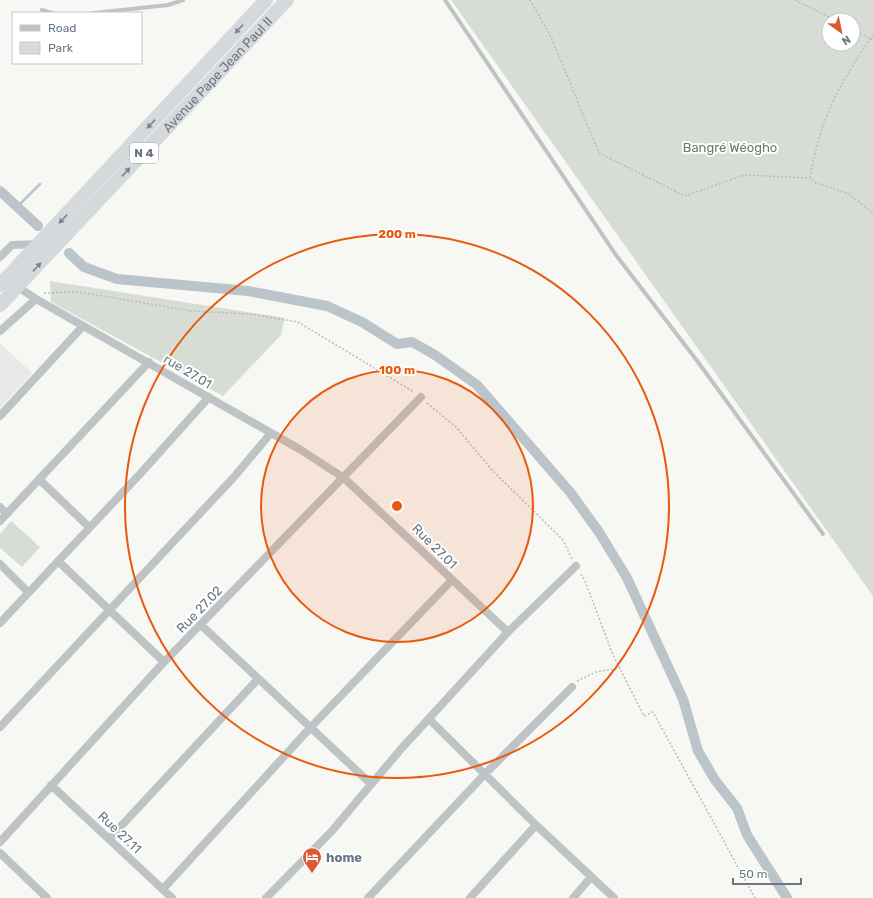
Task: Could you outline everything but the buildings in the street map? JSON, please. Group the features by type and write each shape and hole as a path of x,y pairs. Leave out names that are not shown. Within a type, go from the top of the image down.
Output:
{"highway":[{"name":"Avenue Pape Jean Paul II","path":"0,285 40,244 266,0"},
{"name":"Avenue Pape Jean Paul II","path":"0,305 287,0"}],"street":[{"path":"0,257 12,245 40,244"},
{"name":"rue 27.01","path":"18,287 36,299 149,362 321,462 344,478"},
{"path":"0,331 36,299"},
{"path":"0,416 83,326"},
{"path":"0,521 149,362"},
{"path":"0,623 140,474 209,397"},
{"name":"Rue 27.02","path":"0,842 164,662 421,398"},
{"path":"0,727 234,477 271,433"},
{"name":"Rue 27.01","path":"344,478 508,632"},
{"path":"40,480 89,527"},
{"path":"0,508 7,514"},
{"path":"58,561 164,662"},
{"path":"0,564 28,592"},
{"path":"266,898 331,832 370,784 508,632 576,566"},
{"path":"163,889 310,728 452,580"},
{"path":"200,625 370,784"},
{"path":"109,839 258,679"},
{"path":"368,898 485,774 572,687"},
{"path":"429,719 536,825 614,898"},
{"name":"Rue 27.11","path":"51,785 172,898"},
{"path":"470,898 536,825"},
{"path":"0,853 48,898"},
{"path":"573,898 591,877"}],"lane":[{"path":"105,12 168,6 183,0"},
{"path":"446,0 616,255 698,362 823,534"},
{"path":"42,10 49,12"}],"path":[{"path":"530,0 551,37 599,153 685,196 744,174 810,178 814,182 848,194 873,213"},
{"path":"795,0 821,13"},
{"path":"861,33 872,39"},
{"path":"810,178 816,151 830,106 857,58 872,39 873,35"},
{"path":"36,299 45,292 78,292 192,311 250,314 298,322 327,338 421,398 456,427 492,470 563,540 585,581 613,655 644,716 653,712 755,898"},
{"path":"572,687 580,679 596,672 620,668"}],"shaded area":[{"path":"0,343 32,373 0,408"}],"green space":[{"name":"Bangré Wéogho","path":"451,0 873,0 873,596"},
{"path":"50,281 285,318 281,335 223,396 51,302"},
{"path":"11,521 40,547 22,567 0,548 0,534"}],"waterway":[{"path":"17,207 40,184"},
{"path":"0,191 38,226"},
{"path":"69,253 84,267 117,279 248,291 327,306 362,322 397,344 412,342 435,355 477,385 570,492 599,532 627,578 683,699 698,751 715,780 737,808 747,835 787,898"}],"place":[{"name":"home","path":"312,874"}]}
